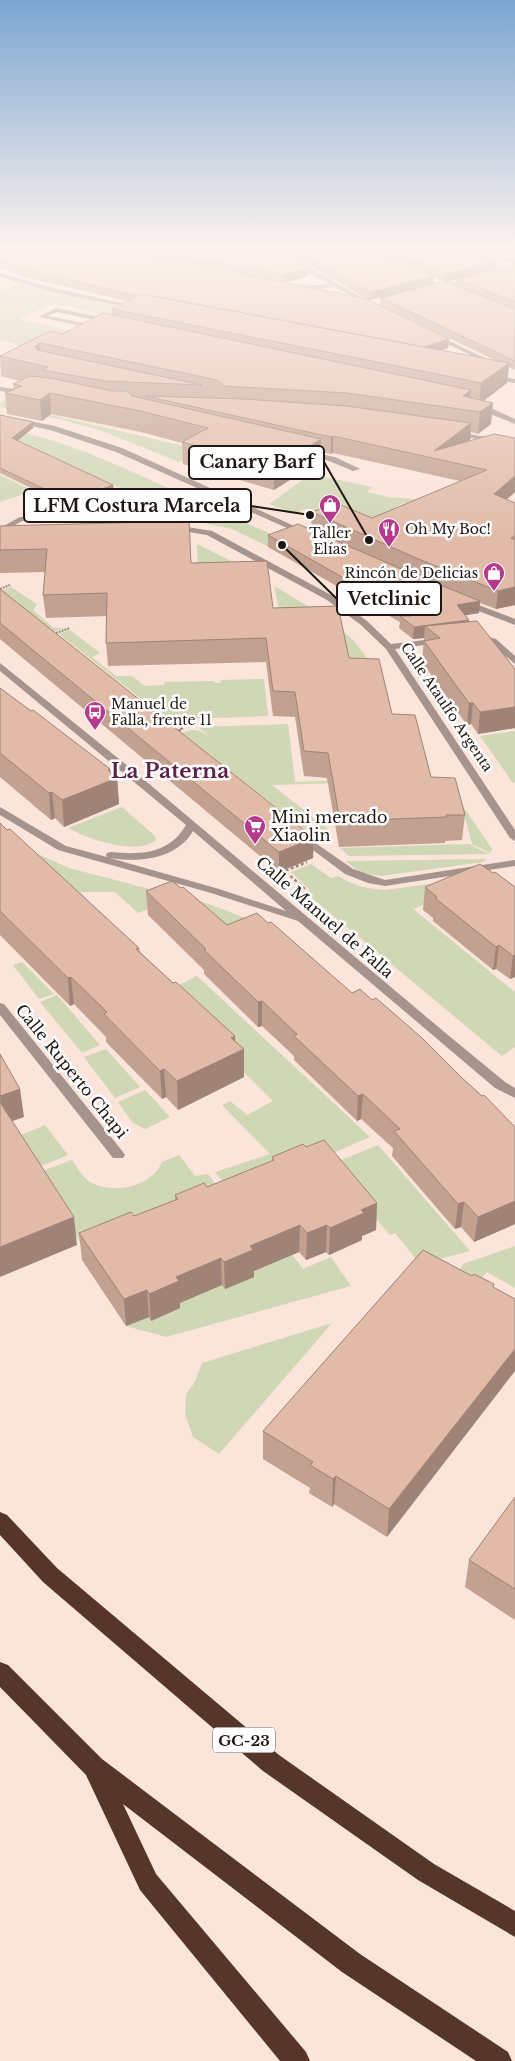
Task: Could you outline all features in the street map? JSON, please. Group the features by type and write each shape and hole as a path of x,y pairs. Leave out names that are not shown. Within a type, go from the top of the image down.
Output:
{"highway":[{"name":"GC-23","path":"0,1521 50,1575 271,1763 426,1872 515,1925"},
{"path":"0,1672 94,1767 351,1963 499,2061"},
{"path":"94,1767 148,1882 297,2061"}],"street":[{"path":"453,345 502,368"},
{"path":"447,352 459,348"},
{"path":"480,376 515,381"},
{"path":"0,388 33,393 0,395"},
{"path":"471,407 490,411 515,422"},
{"path":"0,417 52,428 119,450 315,537"},
{"path":"450,432 514,443"},
{"path":"294,450 332,459 356,469"},
{"name":"Calle Ataulfo Argenta","path":"25,534 6,535 2,528 20,520 137,518 159,520 162,528 209,533 271,564 330,598 364,623 389,647 510,823 515,838"},
{"path":"456,599 514,622"},
{"path":"472,636 493,641 515,661"},
{"path":"389,647 445,640"},
{"name":"Calle Manuel de Falla","path":"0,666 500,1086 515,1094"},
{"path":"0,810 62,848 215,891 302,920"},
{"path":"62,848 125,857 166,851 180,843 191,825"},
{"path":"291,828 337,865 364,880 386,883 515,862"},
{"name":"Calle Ruperto Chapi","path":"0,1007 118,1155"}],"path":[{"path":"179,492 160,502 185,511"},
{"path":"0,589 10,585"},
{"path":"56,633 70,628"},
{"path":"178,731 183,729 172,721 182,717 192,725"},
{"path":"300,891 305,889 284,871 312,860"}],"green space":[{"path":"17,345 31,345 22,348"},
{"path":"9,399 9,405 201,450 179,462 102,431 62,420 0,407 1,403"},
{"path":"0,428 68,446 177,492 153,503 19,442"},
{"path":"311,474 372,487 367,492 388,497 425,500 397,506 393,509 393,516 515,596 307,509 294,513 269,504"},
{"path":"0,475 33,491 0,502"},
{"path":"181,494 285,540 269,547 232,529 186,519 197,513 164,502"},
{"path":"197,544 239,565 198,567"},
{"path":"274,586 313,609 279,610"},
{"path":"11,587 37,604 33,610 54,628 65,628 53,632 2,590"},
{"path":"70,630 100,653 92,657 116,676 132,676 145,686 164,685 165,682 214,681 215,683 221,683 221,680 264,679 268,716 188,719 182,715 168,720 59,634"},
{"path":"343,631 354,641 367,658 349,658"},
{"path":"288,724 295,782 373,779 374,782 272,785 329,830 313,836 182,733 191,730 198,731 213,739 198,727"},
{"path":"515,731 515,782 513,783 480,736"},
{"path":"461,803 492,849 490,853 472,844"},
{"path":"122,807 155,836 156,840 148,845 125,846 99,841 68,828"},
{"path":"9,841 69,868 198,900 248,919 218,948 167,902 138,913 115,892 80,892 91,904"},
{"path":"469,844 489,854 349,856 340,848"},
{"path":"487,859 483,862 381,876 359,872 346,861"},
{"path":"311,864 331,878 338,876 361,886 386,890 492,875 413,909 515,992 515,1047 502,1056 305,892 310,890 291,872"},
{"path":"22,962 54,994 39,999 13,965"},
{"path":"197,976 370,1137 235,1196 215,1172 270,1154 222,1105 230,1101 247,1115 273,1101 164,993"},
{"path":"57,995 100,1045 82,1053 40,1002"},
{"path":"106,1049 140,1087 115,1098 84,1057"},
{"path":"145,1090 170,1117 145,1129 132,1122 118,1102"},
{"path":"45,1125 68,1155 34,1169 12,1139"},
{"path":"378,1145 470,1251 420,1264 395,1233 390,1235 329,1165"},
{"path":"179,1155 195,1176 208,1174 227,1200 89,1256 37,1173 72,1160 90,1182 99,1186 120,1188 141,1183 150,1178 162,1162"},
{"path":"274,1231 303,1269 331,1257 351,1286 166,1337 126,1326 271,1264"},
{"path":"515,1246 515,1288 487,1272 480,1280 459,1271 463,1264"},
{"path":"332,1323 219,1454 193,1437 185,1414 186,1394 195,1382 202,1363"}],"building":[{"path":"22,345 36,345 37,350 202,385 104,381 42,370 48,367 0,356"},
{"path":"50,345 257,345 471,390 463,396 493,403 480,412 347,393 222,386 217,380"},
{"path":"292,345 414,345 509,363 481,383"},
{"path":"481,345 515,345 515,361"},
{"path":"30,376 50,378 112,391 126,391 132,396 321,439 274,468 182,442 208,428 140,411 50,393 40,400 5,393 22,386 13,384"},
{"path":"145,396 243,399 346,406 471,423 434,451 494,434 515,438 515,476 494,494 515,503 515,536 511,538 515,540 515,587 498,591 416,558 312,512 336,503 372,518 487,470"},
{"path":"0,415 33,422 12,438 113,485 78,498 69,495 59,496 0,468"},
{"path":"189,521 191,563 267,561 273,608 338,606 349,658 379,659 392,714 415,715 431,777 455,778 465,815 340,821 328,753 304,751 295,692 273,691 266,638 106,643 107,593 43,595 47,549 0,550 0,526"},
{"path":"298,524 480,601 457,605 469,620 414,627 400,616 411,616 268,535"},
{"path":"0,589 314,838 279,852 0,623"},
{"path":"477,621 515,669 515,707 480,712 473,703 469,703 424,641 440,638 425,626"},
{"path":"0,688 31,711 33,710 110,769 108,770 117,778 62,800 52,792 49,793 0,753"},
{"path":"0,823 7,830 10,829 139,948 136,949 173,983 176,982 235,1036 231,1038 244,1049 177,1081 164,1069 160,1071 104,1014 107,1012 71,977 68,978 0,911"},
{"path":"480,864 493,873 495,872 515,887 515,955 513,956 499,945 496,947 435,898 437,897 425,887"},
{"path":"172,881 181,888 183,887 227,925 257,913 268,923 271,922 352,993 360,989 372,1000 376,998 421,1037 482,1096 484,1095 515,1127 515,1201 478,1217 464,1202 458,1204 394,1131 400,1129 363,1094 358,1096 294,1036 297,1034 262,1001 258,1002 146,891"},
{"path":"0,1054 20,1089 0,1096"},
{"path":"0,1102 74,1217 0,1247"},
{"path":"324,1140 377,1203 361,1210 364,1213 330,1228 327,1225 307,1233 300,1225 250,1246 253,1250 224,1262 221,1258 176,1277 179,1281 149,1294 147,1290 124,1299 79,1233 131,1212 134,1216 178,1199 175,1195 204,1183 207,1187 274,1160 272,1157 303,1144 306,1147"},
{"path":"423,1250 472,1276 474,1274 494,1284 493,1287 515,1299 515,1349 389,1509 336,1476 333,1479 310,1465 313,1462 263,1431"},
{"path":"515,1497 515,1589 469,1560"}],"place":[{"name":"LFM Costura Marcela","path":"310,515"},
{"name":"Taller Elías","path":"330,524"},
{"name":"Canary Barf","path":"369,540"},
{"name":"Vetclinic","path":"282,545"},
{"name":"Oh My Boc!","path":"389,548"},
{"name":"Rincón de Delicias","path":"494,592"},
{"name":"Manuel de Falla, frente 11","path":"95,731"},
{"name":"Mini mercado Xiaolin","path":"255,845"}],"district":[{"name":"La Paterna","path":"170,771"}]}
